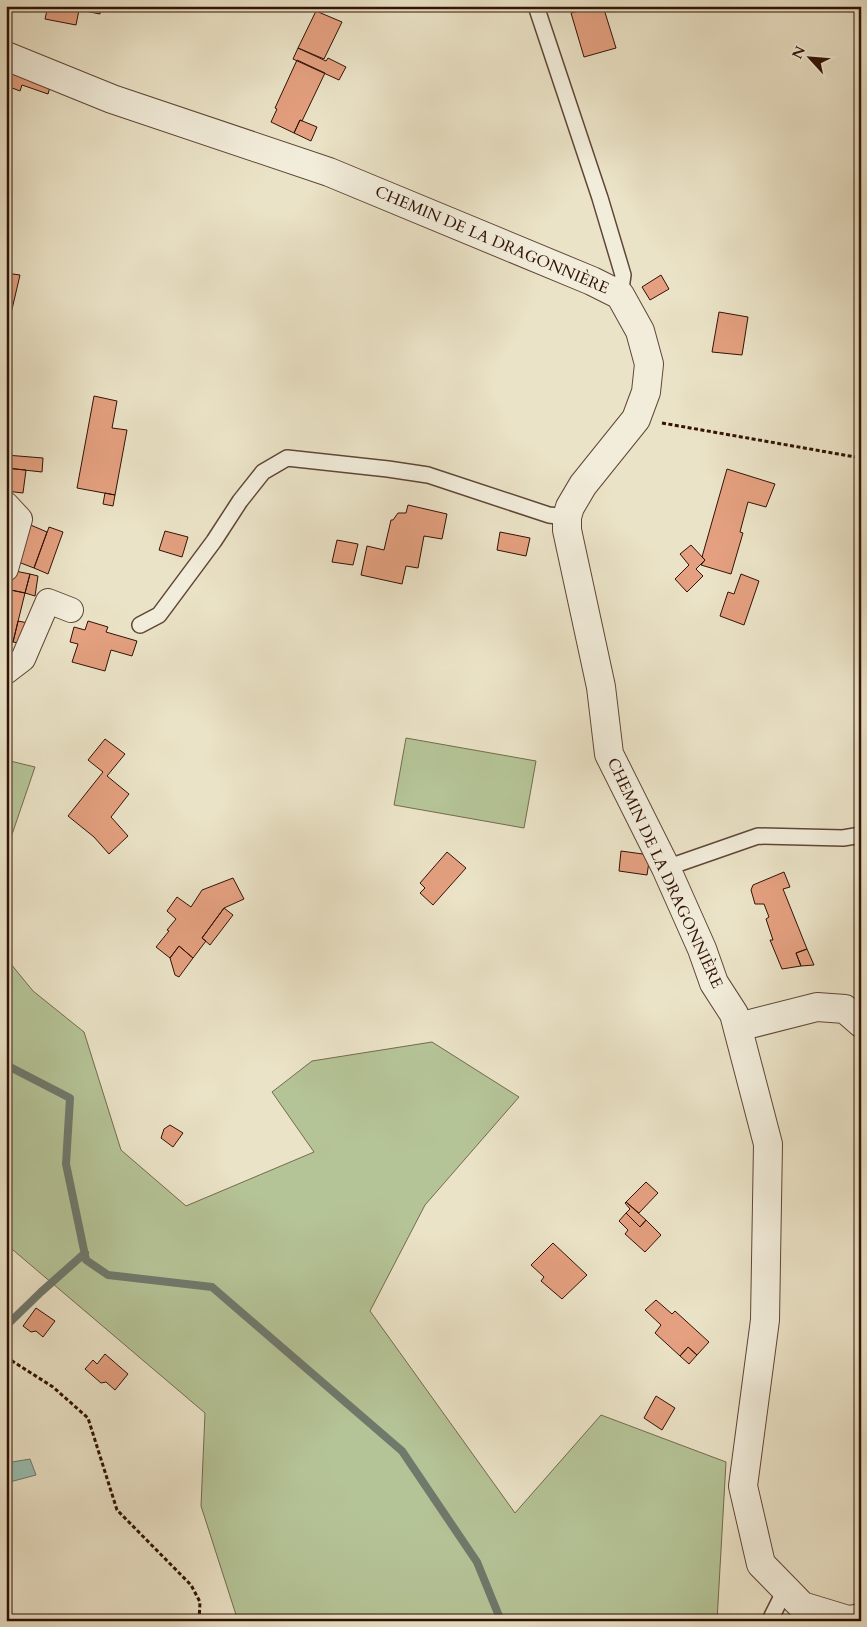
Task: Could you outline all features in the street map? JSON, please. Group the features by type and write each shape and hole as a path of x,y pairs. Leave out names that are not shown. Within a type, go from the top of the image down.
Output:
{"street":[{"name":"CHEMIN DE LA DRAGONNIÈRE","path":"6,56 112,99 329,172 592,280 620,295 640,331 649,364 646,392 636,419 583,485 570,507 567,530 601,687 609,754 666,868 702,949 714,983 734,1014 768,1144 765,1320 743,1486 760,1564 802,1606 848,1620 861,1618"},
{"path":"6,504 20,519 6,569"},
{"path":"6,672 23,659 48,601 71,610"},
{"path":"738,1027 818,1006 845,1009 861,1023"}],"lane":[{"path":"536,6 600,198 623,275 620,295"},
{"path":"140,626 159,614 263,472 287,458 428,475 549,516 568,517"},
{"path":"666,868 758,836 843,838 861,836"},
{"path":"772,1621 772,1616 785,1590"}],"path":[{"path":"636,419 861,458"},
{"path":"6,1358 53,1387 88,1418 117,1510 191,1585 200,1602 199,1621"}],"green space":[{"path":"406,738 536,761 524,828 394,805"},
{"path":"6,760 35,767 6,852"},
{"path":"6,958 33,991 84,1032 121,1150 186,1206 314,1152 272,1092 312,1061 432,1042 519,1097 425,1205 370,1311 515,1513 601,1415 726,1462 717,1621 238,1621 201,1506 205,1413 6,1244"}],"water":[{"path":"30,1459 36,1475 6,1483 6,1463"}],"building":[{"path":"48,6 86,6 85,11 79,10 76,25 45,19"},
{"path":"86,6 101,6 100,14 85,11"},
{"path":"603,6 616,48 584,57 571,13"},
{"path":"316,11 342,22 324,59 298,48"},
{"path":"298,48 326,61 328,58 346,67 339,80 293,59"},
{"path":"297,60 325,73 302,121 300,120 294,133 271,122 277,109 275,108"},
{"path":"13,67 52,80 48,94 22,85 20,91 7,86"},
{"path":"300,120 317,127 311,141 294,133"},
{"path":"6,273 20,275 6,335"},
{"path":"661,275 669,289 650,300 642,287"},
{"path":"719,312 748,317 742,355 712,352"},
{"path":"94,396 117,401 112,428 127,430 115,495 77,488"},
{"path":"6,455 43,458 42,472 6,468"},
{"path":"6,468 26,470 23,493 6,491"},
{"path":"727,469 775,484 766,507 748,502 740,532 743,533 731,574 701,565 705,560 702,557"},
{"path":"105,493 115,495 113,506 103,504"},
{"path":"408,505 447,514 442,539 424,536 418,568 406,566 402,584 361,575 367,546 384,550 391,520 398,513 406,513"},
{"path":"26,523 47,532 34,568 13,560"},
{"path":"49,527 63,532 48,574 34,568"},
{"path":"165,531 188,537 182,557 159,550"},
{"path":"500,532 530,538 526,556 497,550"},
{"path":"337,540 358,544 353,565 332,562"},
{"path":"691,545 705,560 696,569 703,576 687,592 675,579 689,565 680,554"},
{"path":"10,570 30,574 25,593 6,589"},
{"path":"30,574 38,576 35,596 25,593"},
{"path":"741,574 759,581 744,625 720,616 728,592 734,594"},
{"path":"6,589 25,593 13,642 6,640"},
{"path":"18,621 28,623 23,644 13,642"},
{"path":"88,621 108,627 106,632 137,641 132,656 111,650 105,671 72,662 78,644 70,642 74,627 85,630"},
{"path":"105,739 125,754 107,776 129,794 111,817 128,836 109,854 94,837 68,816 103,772 88,760"},
{"path":"621,851 650,855 647,875 619,871"},
{"path":"447,852 466,868 433,905 420,893 425,888 420,883"},
{"path":"784,872 790,887 783,889 807,949 796,953 801,966 782,969 770,940 773,940 766,919 769,917 764,904 755,904 751,890 753,885"},
{"path":"233,878 244,899 224,908 202,938 206,941 193,958 179,946 170,958 156,947 176,919 167,911 177,897 191,907 202,890"},
{"path":"224,908 233,915 210,945 202,938"},
{"path":"179,946 193,958 179,977 175,975 170,958"},
{"path":"807,949 814,965 801,966 796,953"},
{"path":"170,1125 183,1133 173,1147 161,1138 164,1129"},
{"path":"646,1182 658,1193 639,1213 626,1202"},
{"path":"626,1202 646,1220 640,1227 626,1213 630,1209"},
{"path":"626,1213 640,1227 646,1220 661,1235 645,1252 625,1234 628,1230 619,1221"},
{"path":"553,1243 587,1275 562,1299 541,1281 544,1277 531,1265"},
{"path":"656,1300 672,1314 675,1311 709,1342 697,1355 688,1347 680,1356 655,1333 661,1325 645,1310"},
{"path":"36,1308 55,1321 43,1337 36,1331 31,1332 23,1326"},
{"path":"688,1347 697,1355 689,1364 680,1356"},
{"path":"105,1354 128,1374 115,1390 106,1382 101,1383 85,1369 93,1360 97,1364"},
{"path":"656,1396 675,1408 662,1430 644,1418"}],"waterway":[{"path":"6,1062 10,1067 70,1098 66,1164 86,1260 108,1275 212,1287 402,1451 477,1562 501,1621"},
{"path":"6,1326 85,1253"}]}
